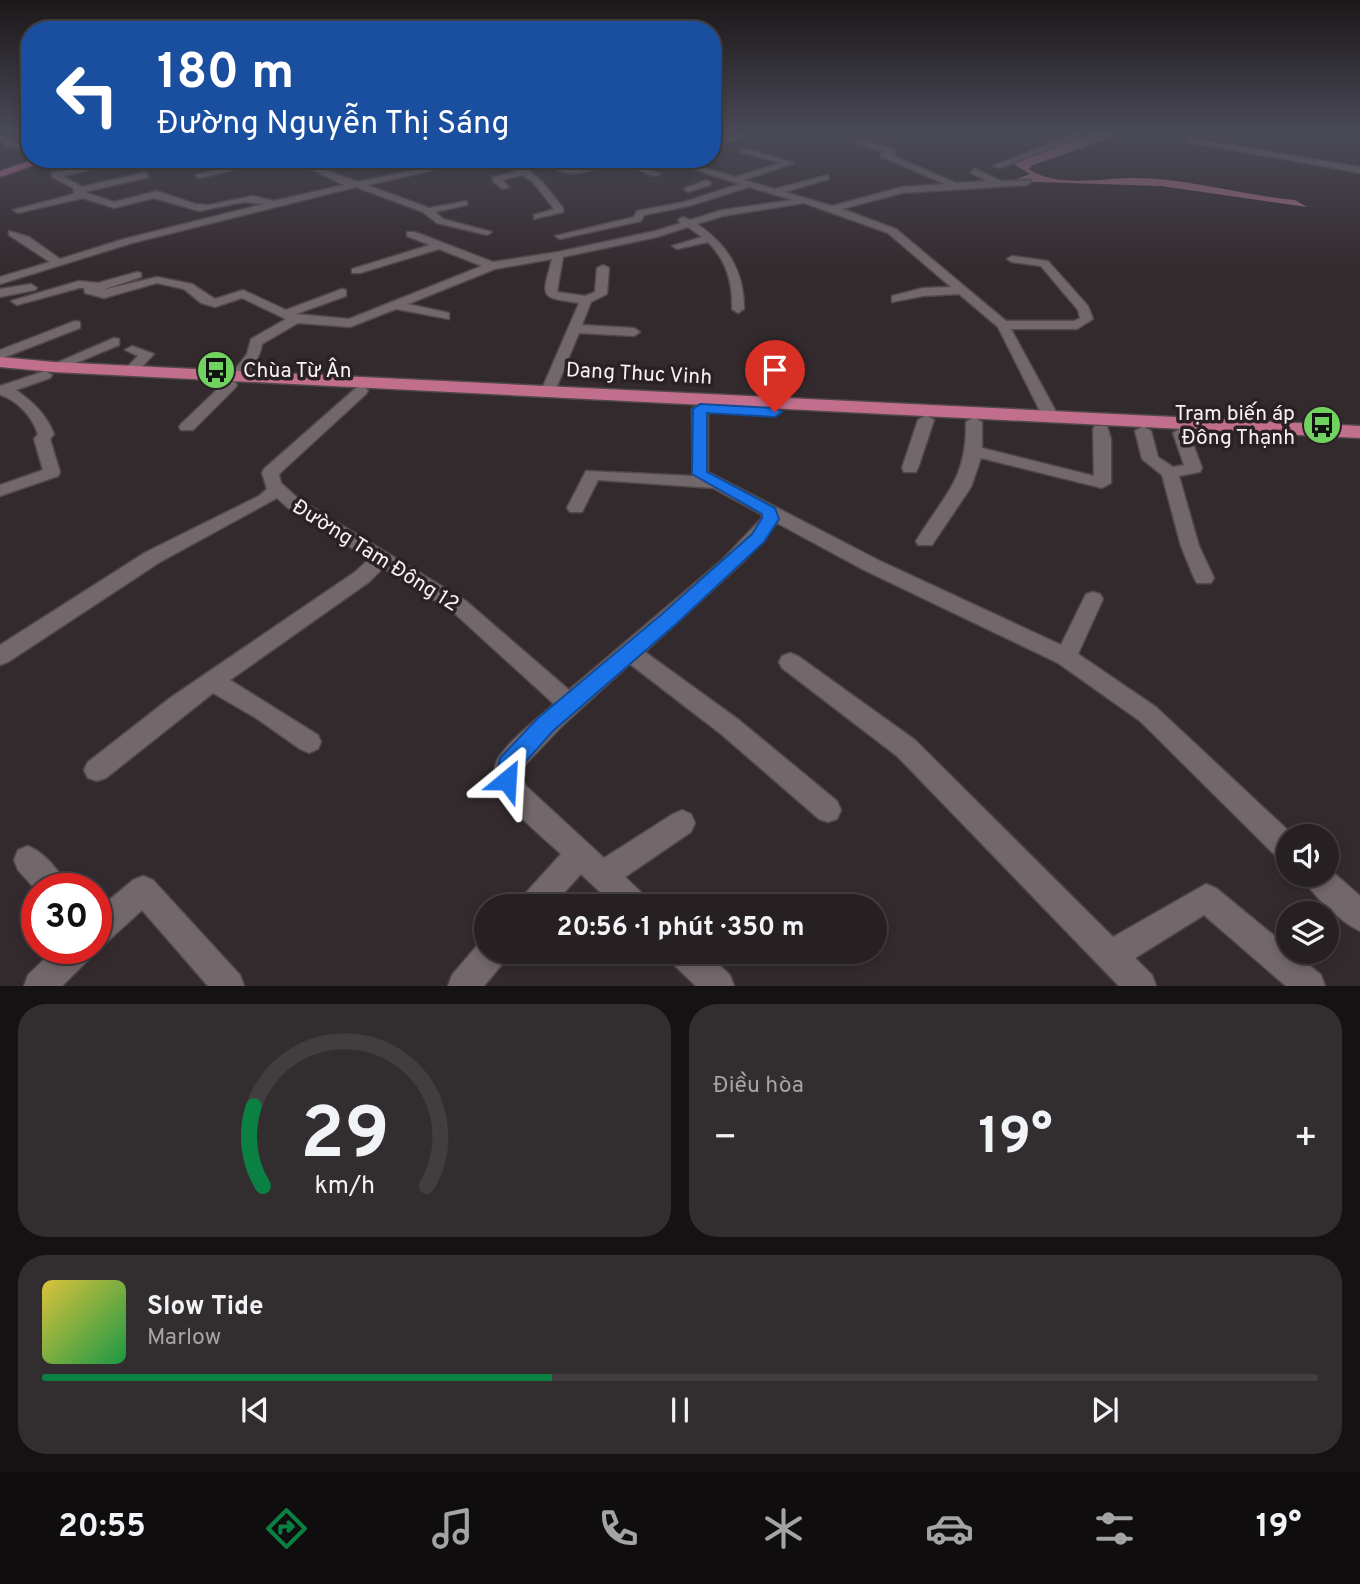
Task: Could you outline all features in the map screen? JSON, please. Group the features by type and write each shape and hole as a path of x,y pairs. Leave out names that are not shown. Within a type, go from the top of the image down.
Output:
{"main road":[{"name":"Dang Thuc Vinh","path":"0,362 50,371 548,391 1053,422 1360,432"},
{"name":"Dang Thuc Vinh","path":"0,371 130,371 360,391 926,420 1053,422 1101,429 1360,442"}],"street":[{"path":"61,179 79,191 114,205 158,196 170,196 198,208 254,197 274,204"},
{"path":"30,219 18,210 26,203 129,179"},
{"path":"340,179 427,211 440,221 486,232"},
{"path":"0,281 128,241 381,179"},
{"path":"496,179 505,187"},
{"path":"535,179 560,210 537,217 581,251"},
{"path":"732,179 832,209 892,231 1003,325 1053,422"},
{"path":"775,192 818,179"},
{"path":"938,179 954,186"},
{"path":"990,179 997,184"},
{"path":"832,209 902,190 1027,182"},
{"path":"706,183 688,189 712,197"},
{"path":"555,229 638,219 640,213 712,197 749,184"},
{"path":"101,200 142,190"},
{"path":"26,203 79,191"},
{"path":"294,191 305,196"},
{"path":"138,275 89,290 104,294 149,280 164,281 188,286 205,300 215,303 243,293 291,316 350,323 492,266 581,251 657,234 731,211 803,201"},
{"path":"26,203 43,213"},
{"path":"427,211 464,203"},
{"path":"663,209 688,223 725,252 739,294 738,309"},
{"path":"454,225 413,234 492,266"},
{"path":"13,233 30,239 39,250 59,262"},
{"path":"677,246 711,239"},
{"path":"356,271 441,245"},
{"path":"558,255 550,290 552,295 586,300 601,294 603,268"},
{"path":"1003,325 1077,326 1087,320 1084,309 1044,263 1012,259"},
{"path":"17,301 79,285 99,287"},
{"path":"0,293 36,286"},
{"path":"896,299 923,292 962,290"},
{"path":"187,427 233,380 254,354 256,342 291,316 342,293"},
{"path":"548,391 586,300"},
{"path":"396,305 445,316"},
{"path":"0,355 75,326"},
{"path":"576,329 634,332"},
{"path":"3,390 114,342"},
{"path":"130,371 147,354 132,350"},
{"path":"0,491 51,472 42,439 46,434 43,424 33,408 3,390"},
{"path":"3,651 153,557 265,500 277,489 270,473 360,391"},
{"path":"700,409 700,474 882,571 1066,657 1148,713 1276,837"},
{"path":"910,468 926,420"},
{"path":"925,541 963,489 973,451 974,422"},
{"path":"973,451 1102,483 1101,429"},
{"path":"1143,431 1150,459 1170,473 1191,546 1204,578"},
{"path":"1170,473 1194,468 1181,433"},
{"path":"576,508 592,475 716,483"},
{"name":"Đường Tam Đông 12","path":"277,489 294,504 459,606 569,704"},
{"path":"622,894 518,795 507,780 508,765 545,724 631,653 758,538 771,519 769,511"},
{"path":"97,770 212,681 362,577 383,557"},
{"path":"1066,657 1093,599"},
{"path":"631,653 730,727 828,810"},
{"path":"790,662 906,748 1141,985"},
{"path":"212,681 264,710 309,742"},
{"path":"602,875 682,823"},
{"path":"544,894 580,854"},
{"path":"28,860 40,873"},
{"path":"1329,887 1360,916"},
{"path":"112,917 143,890 229,985"},
{"path":"1111,955 1206,898 1310,985"},
{"path":"39,985 61,964"},
{"path":"463,985 481,964"},
{"path":"696,964 719,985"}],"shaded area":[{"path":"1161,179 1295,200 1307,207 1161,186 1011,181"}],"place":[{"name":"Chùa Từ Ân","path":"216,370"},
{"name":"Trạm biến áp Đông Thạnh","path":"1322,425"}],"route":[{"path":"507,780 508,765 545,724 669,619 758,538 771,519 769,511 700,474 700,409 775,412"}]}
